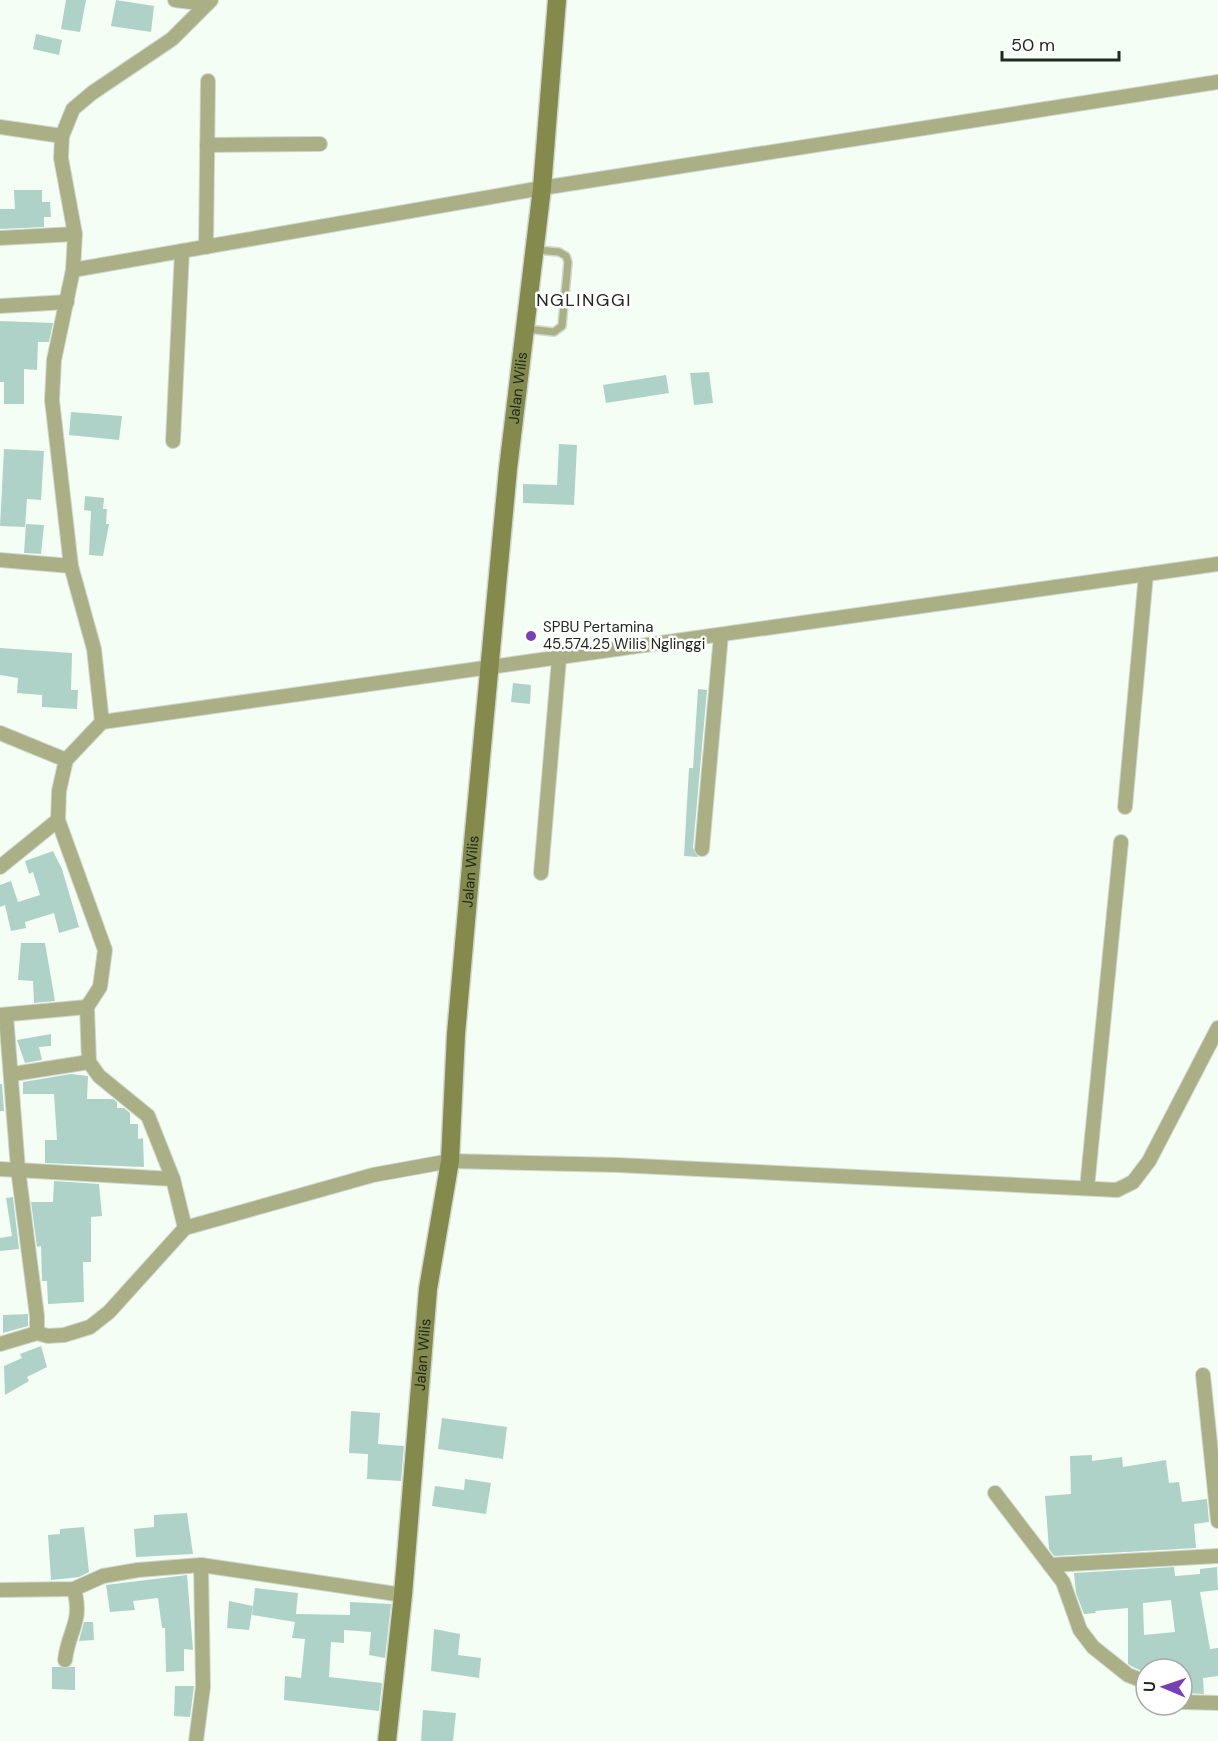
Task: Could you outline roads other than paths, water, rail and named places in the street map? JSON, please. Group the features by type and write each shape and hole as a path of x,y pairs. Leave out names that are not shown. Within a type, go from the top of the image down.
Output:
{"main road":[{"name":"Jalan Wilis","path":"387,1741 428,1290 450,1161 456,1034 508,469 527,329 558,0"}],"street":[{"path":"175,0 209,2"},
{"path":"102,722 94,649 71,566 52,400 54,360 73,270 75,234 61,158 62,136 66,120 73,109 92,93 172,39 209,2"},
{"path":"206,247 208,81"},
{"path":"73,270 542,188 1218,82"},
{"path":"0,127 62,136"},
{"path":"207,145 320,144"},
{"path":"0,238 75,234"},
{"path":"173,441 182,251"},
{"path":"0,306 67,302"},
{"path":"0,560 71,566"},
{"path":"185,1228 173,1179 148,1116 99,1076 89,1062 87,1007 99,987 105,950 58,820 59,791 66,760 102,722 491,669 1218,564"},
{"path":"1125,807 1146,574"},
{"path":"702,849 720,635"},
{"path":"541,873 560,658"},
{"path":"0,733 66,760"},
{"path":"0,867 58,820"},
{"path":"1087,1188 1121,842"},
{"path":"37,1333 37,1316 18,1169 13,1074 3,1015 87,1007"},
{"path":"0,1344 37,1333 48,1336 64,1335 90,1327 109,1312 185,1228 373,1175 450,1161 630,1166 1117,1190 1133,1182 1149,1161 1218,1028"},
{"path":"13,1074 89,1062"},
{"path":"0,1169 173,1179"},
{"path":"1203,1375 1218,1521"},
{"path":"1207,1426 1218,1437"},
{"path":"995,1492 1063,1582 1080,1630 1093,1647 1134,1677"},
{"path":"1050,1565 1218,1556"},
{"path":"0,1590 74,1589 103,1576 138,1570 201,1565 402,1595"},
{"path":"196,1741 203,1687 201,1565"},
{"path":"65,1660 67,1644 78,1615 74,1589"},
{"path":"1194,1702 1218,1702"}],"lane":[{"path":"527,329 554,332 562,326 564,308 566,256 559,252 535,250"}],"place":[{"name":"SPBU Pertamina 45.574.25 Wilis Nglinggi","path":"531,636"}],"district":[{"name":"NGLINGGI","path":"584,300"}]}
